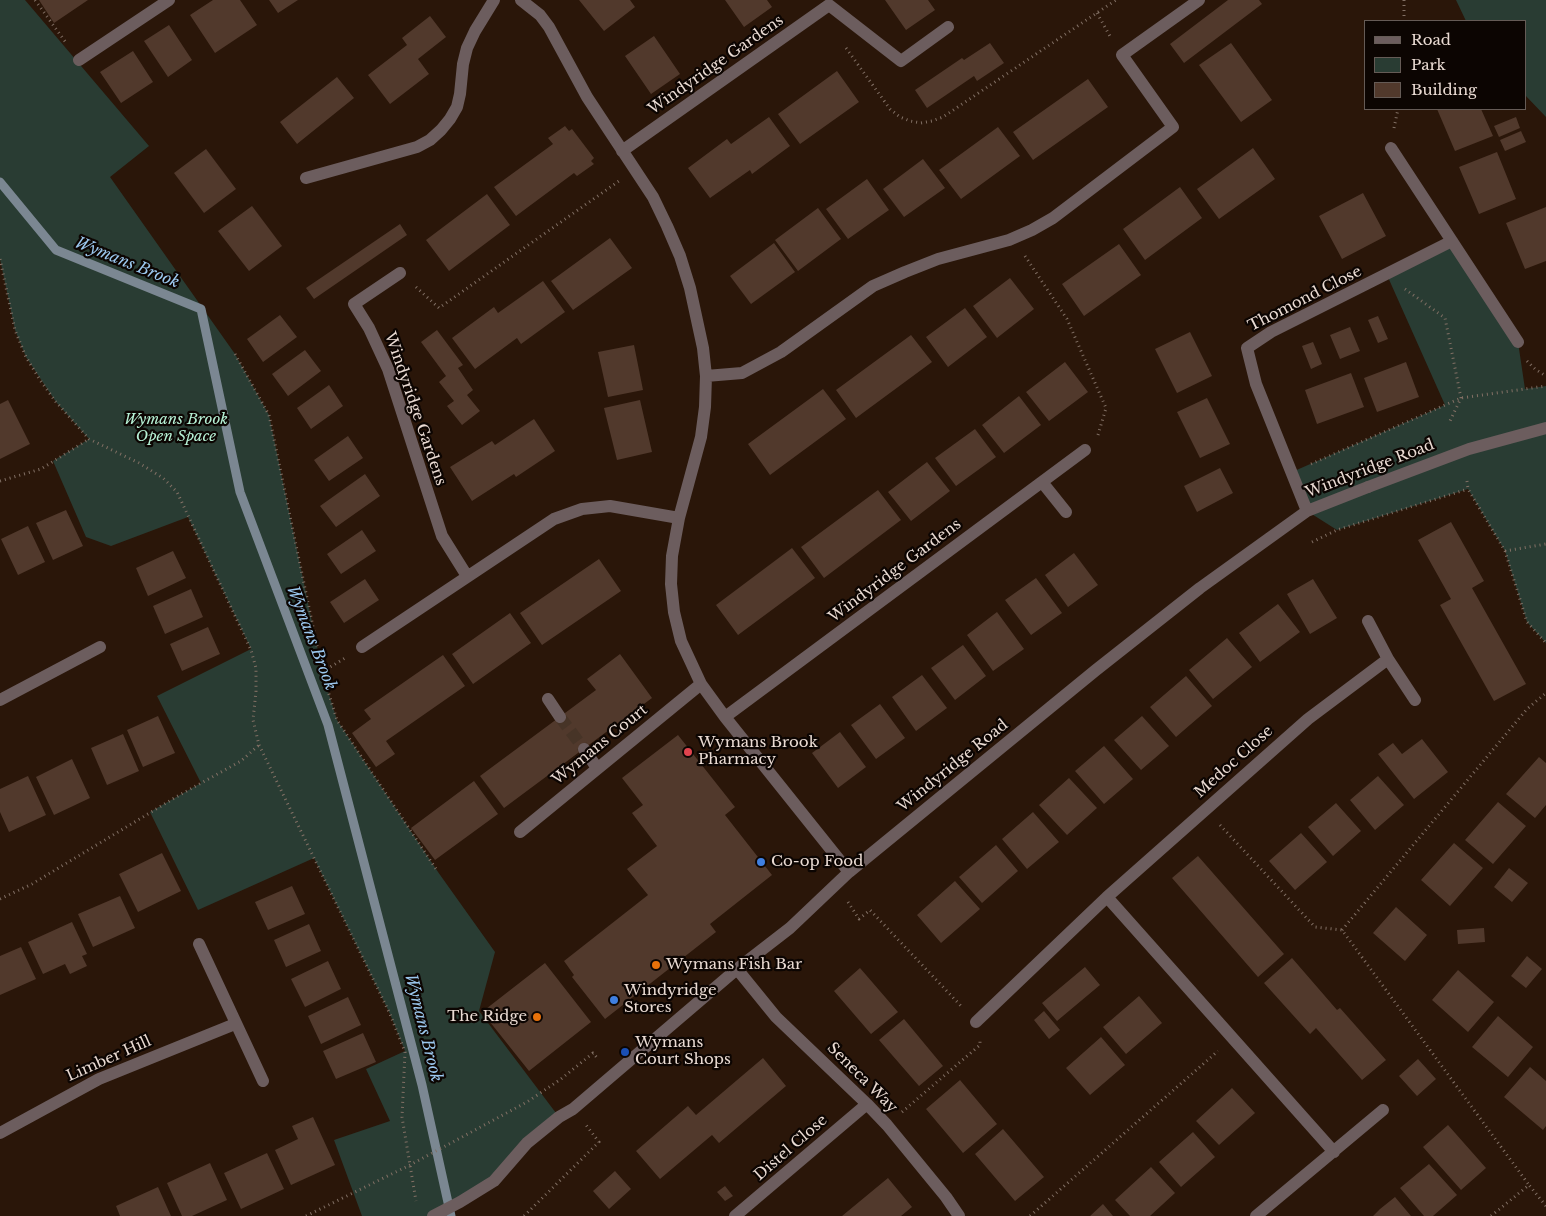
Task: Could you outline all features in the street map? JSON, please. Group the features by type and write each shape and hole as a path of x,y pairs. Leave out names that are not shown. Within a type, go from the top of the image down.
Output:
{"street":[{"path":"79,60 170,0"},
{"path":"306,178 417,146 430,140 441,130 450,119 456,107 460,94 463,64 467,48 494,0"},
{"path":"521,0 540,15 549,27 587,97 635,169 664,219 680,256 690,288 703,348 706,376 705,407 701,437 679,518 672,556 671,584 674,612 681,641 701,684 725,718 849,872"},
{"path":"706,376 742,373 781,352 873,286 938,259 1009,240 1032,230 1053,218 1174,127 1122,55 1200,0"},
{"name":"Windyridge Gardens","path":"622,151 829,6 901,61 948,27"},
{"path":"1391,148 1518,342"},
{"name":"Thomond Close","path":"1307,511 1256,384 1247,348 1271,332 1452,241"},
{"name":"Windyridge Gardens","path":"400,273 354,304 369,328 388,369 442,536 468,576"},
{"name":"Windyridge Road","path":"433,1216 494,1181 527,1143 573,1109 737,968 790,928 849,872 1111,658 1200,588 1307,511 1469,449 1546,428"},
{"name":"Windyridge Gardens","path":"725,718 1085,450"},
{"path":"1042,482 1066,512"},
{"path":"362,647 554,519 568,513 610,506 679,518"},
{"path":"1368,621 1388,659 1415,700"},
{"path":"0,700 100,647"},
{"name":"Medoc Close","path":"976,1022 1107,897 1308,719 1388,659"},
{"name":"Wymans Court","path":"520,832 701,684"},
{"path":"548,699 560,717"},
{"path":"584,749 597,768"},
{"path":"1107,897 1334,1152"},
{"path":"199,944 263,1081"},
{"name":"Seneca Way","path":"737,968 776,1017 887,1125 946,1197 959,1216"},
{"name":"Limber Hill","path":"0,1133 99,1079 235,1024"},
{"name":"Distel Close","path":"734,1216 867,1104"},
{"path":"1256,1216 1383,1110"}],"path":[{"path":"35,0 79,60"},
{"path":"843,43 890,109 900,117 910,121 927,122 942,117 1116,0"},
{"path":"1404,0 1404,20"},
{"path":"1097,13 1122,55"},
{"path":"400,273 439,308 635,169"},
{"path":"1009,240 1023,253 1067,319 1106,408 1096,445 1085,450"},
{"path":"0,258 16,330 26,357 56,402 89,439 139,463 163,478 177,492 251,650 256,668 254,720 259,745 390,1014 405,1052 402,1117 416,1201"},
{"path":"1387,275 1445,318 1461,398 1449,423"},
{"path":"235,354 269,415 322,672 337,720 438,872"},
{"path":"1292,472 1461,398 1546,386"},
{"path":"0,481 41,469 89,439"},
{"path":"1467,481 1468,489 1505,551 1527,622 1546,643"},
{"path":"1312,542 1337,530 1468,489"},
{"path":"1505,551 1546,544"},
{"path":"322,672 362,647"},
{"path":"1342,930 1528,709 1546,693"},
{"path":"0,900 32,884 176,797 241,761 259,745"},
{"path":"1206,809 1315,927 1342,930 1528,1185 1546,1206"},
{"path":"836,885 859,919 870,910 976,1022 980,1045 887,1125"},
{"path":"1030,1216 1233,1038"},
{"path":"306,1216 410,1165 527,1102 561,1079 592,1053 611,1077"},
{"path":"524,1216 599,1142 573,1109"},
{"path":"1491,1216 1528,1185"}],"green space":[{"name":"Wymans Brook Open Space","path":"0,0 25,0 149,146 110,177 235,354 269,415 323,675 337,720 438,872 495,952 479,1011 559,1117 494,1181 433,1216 362,1216 334,1140 390,1121 366,1069 405,1051 390,1014 314,858 198,910 150,812 201,783 157,696 251,649 188,517 111,546 86,537 53,461 89,439 56,402 26,357 15,330 0,259"},
{"path":"1456,0 1546,0 1546,117 1526,96 1526,20 1466,20"},
{"path":"1452,241 1518,342 1525,389 1546,386 1546,643 1527,622 1505,551 1468,489 1337,530 1307,511 1292,472 1445,405 1387,275"}],"building":[{"path":"39,0 88,0 54,23"},
{"path":"213,0 240,0 257,25 215,53 190,15"},
{"path":"269,0 298,0 278,13"},
{"path":"579,0 630,0 635,7 604,31"},
{"path":"725,0 767,0 772,7 744,27"},
{"path":"885,0 928,0 935,10 906,30"},
{"path":"1228,0 1259,0 1262,4 1184,63 1170,44"},
{"path":"430,16 446,37 418,59 429,74 390,104 368,75 407,45 402,38"},
{"path":"169,25 192,60 168,77 144,41"},
{"path":"654,36 680,74 651,94 625,56"},
{"path":"990,43 1004,63 977,81 974,76 927,108 915,90 962,58 964,60"},
{"path":"1231,43 1272,100 1241,122 1199,65"},
{"path":"133,51 153,82 121,103 100,72"},
{"path":"837,71 859,102 800,144 778,114"},
{"path":"337,77 354,98 297,144 280,122"},
{"path":"1088,79 1108,107 1033,160 1013,132"},
{"path":"1437,110 1481,110 1493,136 1455,151"},
{"path":"769,117 790,146 752,174 750,170 710,198 688,168 727,139 731,144"},
{"path":"1516,117 1520,128 1499,137 1494,126"},
{"path":"565,126 569,131 572,129 594,158 591,161 594,164 577,176 574,173 516,216 494,187 553,144 548,138"},
{"path":"998,127 1020,156 961,199 939,170"},
{"path":"1521,131 1526,142 1505,151 1500,140"},
{"path":"1253,148 1275,179 1219,219 1197,189"},
{"path":"206,149 236,189 204,213 174,173"},
{"path":"1497,152 1516,199 1479,214 1459,167"},
{"path":"923,159 945,188 904,217 883,189"},
{"path":"867,179 889,210 848,239 826,209"},
{"path":"1180,187 1202,218 1145,260 1123,229"},
{"path":"1363,193 1386,236 1342,259 1319,216"},
{"path":"487,194 510,225 449,271 426,240"},
{"path":"252,206 282,246 249,271 218,231"},
{"path":"1546,207 1546,261 1525,269 1506,223"},
{"path":"818,208 841,239 798,271 775,240"},
{"path":"400,224 407,235 314,299 306,288"},
{"path":"610,238 632,268 573,310 551,281"},
{"path":"774,243 795,272 751,304 730,276"},
{"path":"1119,244 1141,275 1084,316 1062,284"},
{"path":"1010,278 1034,309 997,338 973,306"},
{"path":"543,281 565,312 521,344 517,338 475,369 452,338 494,307 498,313"},
{"path":"965,308 987,337 948,367 926,337"},
{"path":"280,315 297,337 263,362 247,339"},
{"path":"1378,316 1388,339 1378,343 1368,320"},
{"path":"1350,327 1360,351 1340,359 1330,335"},
{"path":"437,330 463,365 458,368 473,390 467,395 480,411 462,425 447,406 454,401 439,382 446,376 421,342"},
{"path":"1190,332 1212,376 1177,393 1155,349"},
{"path":"911,335 932,362 856,418 836,390"},
{"path":"1313,342 1322,364 1311,369 1302,346"},
{"path":"634,345 643,390 608,397 598,352"},
{"path":"305,350 321,371 288,396 272,374"},
{"path":"1065,362 1088,392 1049,421 1026,392"},
{"path":"1406,362 1419,397 1377,412 1364,378"},
{"path":"1351,373 1364,407 1317,424 1305,390"},
{"path":"329,385 343,406 311,429 297,408"},
{"path":"823,389 846,419 770,475 748,444"},
{"path":"1019,396 1041,425 1004,453 982,425"},
{"path":"1207,398 1230,444 1200,458 1177,412"},
{"path":"8,400 30,444 0,459 0,404"},
{"path":"640,400 652,452 617,460 604,408"},
{"path":"534,419 555,451 516,477 514,474 472,501 450,467 492,441 495,445"},
{"path":"975,429 996,457 956,486 935,458"},
{"path":"348,436 363,458 329,481 314,460"},
{"path":"927,462 950,491 911,521 888,492"},
{"path":"1220,468 1233,493 1197,512 1184,486"},
{"path":"365,474 380,496 336,527 320,506"},
{"path":"878,490 901,520 824,578 801,547"},
{"path":"66,510 83,546 53,560 36,523"},
{"path":"1451,522 1484,581 1472,588 1526,684 1494,701 1440,605 1451,599 1418,540"},
{"path":"28,526 45,562 18,575 1,539"},
{"path":"362,530 376,551 341,574 327,554"},
{"path":"792,548 815,578 738,635 716,605"},
{"path":"173,551 186,578 148,596 136,568"},
{"path":"1074,553 1098,585 1068,607 1045,575"},
{"path":"599,559 621,591 542,645 520,613"},
{"path":"1036,578 1062,613 1031,635 1005,600"},
{"path":"365,579 379,600 344,623 330,602"},
{"path":"1313,579 1337,618 1310,634 1287,594"},
{"path":"191,589 203,617 165,634 153,606"},
{"path":"1278,604 1300,632 1260,662 1239,633"},
{"path":"997,612 1024,649 993,671 967,635"},
{"path":"510,613 531,643 473,684 452,654"},
{"path":"208,627 220,654 182,671 170,644"},
{"path":"1227,638 1252,667 1213,699 1189,670"},
{"path":"963,645 986,676 955,700 931,668"},
{"path":"620,654 652,698 504,808 480,776 596,690 587,679"},
{"path":"443,655 465,686 386,741 395,754 376,767 352,733 371,719 364,710"},
{"path":"922,675 947,708 916,731 892,697"},
{"path":"1186,676 1212,706 1176,737 1150,707"},
{"path":"880,704 905,738 876,759 851,725"},
{"path":"158,716 175,753 143,767 127,730"},
{"path":"1142,716 1169,746 1141,770 1114,740"},
{"path":"840,732 866,767 838,788 812,753"},
{"path":"123,734 139,771 107,785 91,748"},
{"path":"678,735 735,807 725,815 772,875 710,924 716,932 605,1019 572,977 574,975 564,961 648,895 627,869 657,846 632,813 643,805 622,778"},
{"path":"1422,739 1448,772 1414,799 1378,754 1393,743 1402,754"},
{"path":"1104,746 1133,779 1104,804 1075,771"},
{"path":"1539,757 1546,763 1546,805 1535,818 1506,794"},
{"path":"72,759 90,798 54,815 36,777"},
{"path":"28,776 46,815 9,832 0,812 0,789"},
{"path":"1378,776 1404,805 1375,830 1350,800"},
{"path":"1069,778 1097,808 1067,835 1039,805"},
{"path":"474,781 498,814 435,860 411,828"},
{"path":"1498,802 1526,826 1493,864 1465,840"},
{"path":"1336,803 1361,831 1333,856 1308,827"},
{"path":"1033,812 1059,842 1027,869 1002,839"},
{"path":"1301,833 1327,862 1295,890 1269,861"},
{"path":"1454,843 1483,868 1450,906 1421,880"},
{"path":"996,845 1018,871 982,903 959,877"},
{"path":"162,853 181,891 138,912 119,874"},
{"path":"1198,856 1284,954 1258,977 1172,878"},
{"path":"1509,868 1528,883 1512,902 1494,887"},
{"path":"955,881 980,909 941,943 917,915"},
{"path":"292,886 305,914 268,930 255,902"},
{"path":"120,896 135,928 93,947 78,914"},
{"path":"1396,907 1427,935 1405,961 1373,933"},
{"path":"72,922 87,954 82,956 87,966 70,974 65,964 43,974 28,942"},
{"path":"309,924 321,951 286,967 274,940"},
{"path":"1484,928 1485,942 1458,944 1457,930"},
{"path":"21,947 36,979 0,995 0,956"},
{"path":"1527,956 1542,969 1526,988 1511,976"},
{"path":"1292,958 1337,1010 1340,1008 1386,1060 1362,1080 1316,1028 1310,1034 1264,983"},
{"path":"328,961 341,989 305,1007 291,979"},
{"name":"The Ridge","path":"545,963 591,1022 529,1071 482,1012"},
{"path":"1085,967 1100,985 1057,1021 1042,1003"},
{"path":"860,968 898,1012 871,1034 834,991"},
{"path":"1458,970 1494,1002 1468,1032 1432,1000"},
{"path":"1139,996 1162,1023 1126,1054 1103,1027"},
{"path":"348,997 361,1025 321,1044 308,1016"},
{"path":"1044,1011 1060,1030 1049,1039 1034,1020"},
{"path":"1498,1016 1533,1047 1508,1077 1472,1047"},
{"path":"904,1019 943,1066 919,1086 879,1040"},
{"path":"363,1033 376,1062 336,1079 323,1051"},
{"path":"1101,1037 1125,1065 1090,1095 1066,1068"},
{"path":"763,1058 786,1086 719,1143 712,1135 660,1179 636,1151 688,1106 696,1115"},
{"path":"1418,1059 1436,1079 1417,1096 1399,1076"},
{"path":"1530,1067 1546,1081 1546,1126 1543,1130 1504,1097"},
{"path":"960,1080 997,1124 963,1153 926,1109"},
{"path":"1232,1088 1255,1113 1219,1145 1196,1121"},
{"path":"313,1117 335,1165 291,1185 275,1150 298,1139 292,1126"},
{"path":"1448,1125 1486,1168 1461,1190 1423,1147"},
{"path":"1003,1129 1044,1177 1015,1201 975,1154"},
{"path":"1193,1132 1215,1157 1181,1187 1159,1162"},
{"path":"267,1153 284,1189 241,1209 224,1173"},
{"path":"210,1163 227,1200 192,1216 182,1216 167,1183"},
{"path":"1429,1164 1457,1195 1433,1216 1424,1216 1400,1188"},
{"path":"1151,1167 1175,1193 1150,1216 1130,1216 1115,1200"},
{"path":"615,1171 631,1189 609,1209 593,1191"},
{"path":"888,1178 912,1207 901,1216 842,1216"},
{"path":"725,1186 733,1196 725,1201 717,1192"},
{"path":"158,1187 171,1216 120,1216 116,1206"},
{"path":"1395,1197 1411,1216 1373,1216 1380,1209"},
{"path":"1103,1204 1113,1216 1090,1216"}],"waterway":[{"name":"Wymans Brook","path":"0,182 56,250 201,309 240,492 328,725 422,1085 451,1216"}],"tunnel":[{"path":"560,717 584,749"}],"place":[{"name":"Wymans Brook Pharmacy","path":"688,752"},
{"name":"Co-op Food","path":"761,862"},
{"name":"Wymans Fish Bar","path":"656,965"},
{"name":"Windyridge Stores","path":"614,1000"},
{"name":"The Ridge","path":"537,1017"},
{"name":"Wymans Court Shops","path":"625,1052"}]}
